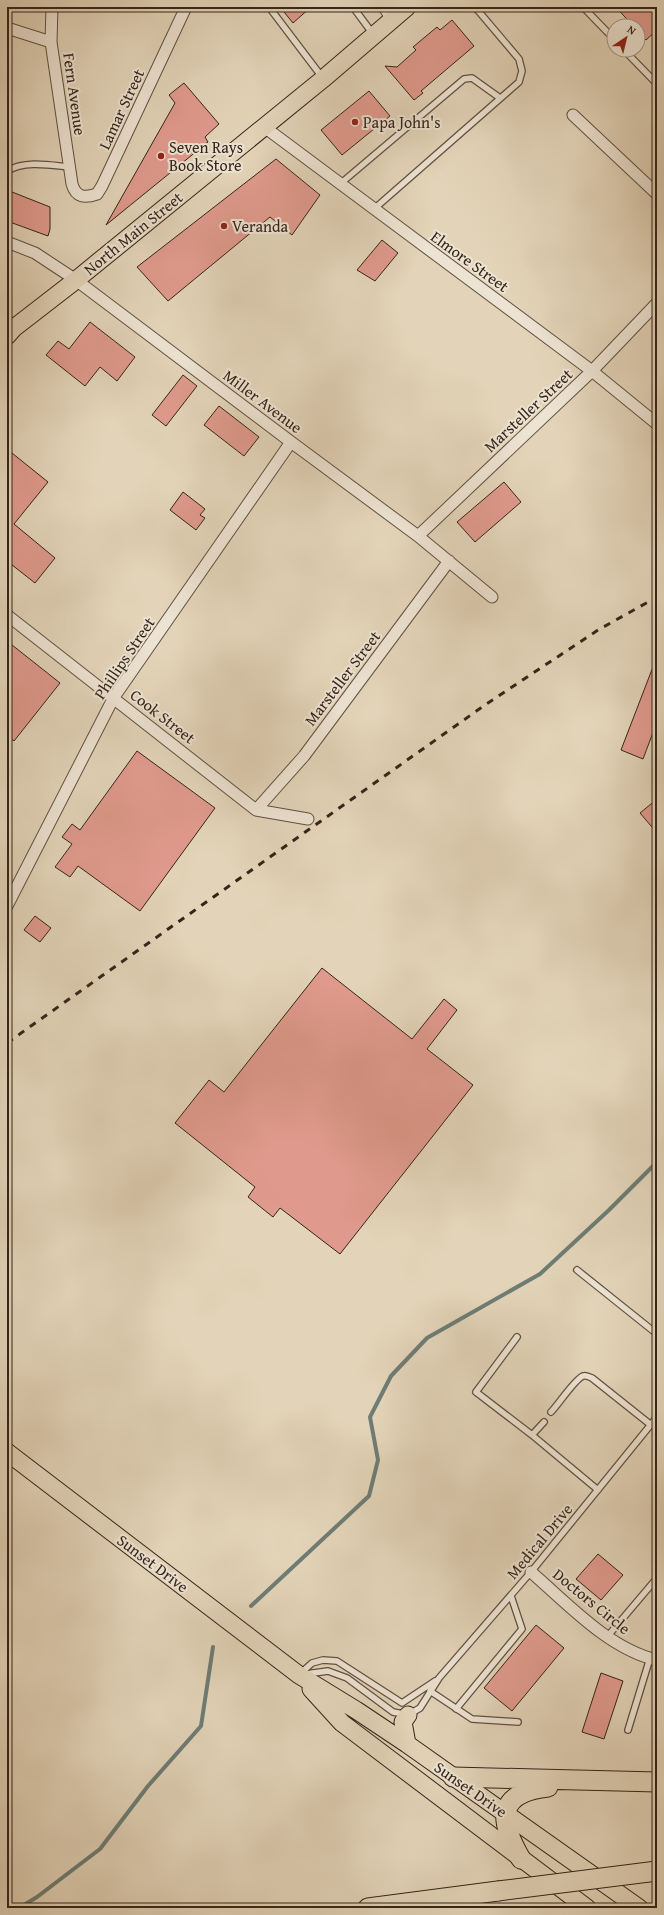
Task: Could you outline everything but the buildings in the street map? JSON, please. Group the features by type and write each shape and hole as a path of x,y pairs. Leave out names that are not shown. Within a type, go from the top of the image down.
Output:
{"highway":[{"path":"453,1777 650,1782"},
{"path":"521,1859 509,1838 506,1827 506,1814 508,1807 518,1795 531,1789 556,1786 613,1786 650,1782"},
{"path":"368,1908 498,1890 657,1871"}],"main road":[{"name":"North Main Street","path":"7,336 14,328 76,280 263,126 323,79 374,36 389,14 407,7"},
{"name":"Sunset Drive","path":"7,1452 299,1675 407,1744 639,1908"},
{"name":"Sunset Drive","path":"299,1675 342,1723 587,1908"},
{"path":"407,1744 403,1722 408,1715"}],"street":[{"name":"Fern Avenue","path":"52,7 51,42 72,184"},
{"name":"Lamar Street","path":"72,184 74,192 80,196 88,197 97,194 186,7"},
{"path":"7,28 51,42"},
{"path":"573,115 657,194"},
{"name":"Elmore Street","path":"263,126 592,371 657,424"},
{"name":"Miller Avenue","path":"7,242 36,253 76,280 418,536 492,597"},
{"name":"Marsteller Street","path":"418,536 592,371 657,303"},
{"name":"Phillips Street","path":"7,906 114,698 291,442"},
{"name":"Marsteller Street","path":"256,810 304,756 449,561"},
{"name":"Cook Street","path":"7,615 256,810 308,819"},
{"name":"Doctors Circle","path":"531,1572 607,1637 624,1648 653,1659"}],"lane":[{"path":"269,7 323,79"},
{"path":"353,7 374,36"},
{"path":"374,210 519,82 522,71 520,59 475,7"},
{"path":"583,7 606,31"},
{"path":"632,58 657,84"},
{"path":"340,184 464,79 472,78 500,98"},
{"path":"7,171 22,166 44,164 69,167"},
{"path":"577,1270 657,1334"},
{"path":"517,1336 476,1392 532,1435 598,1490"},
{"path":"551,1412 582,1376 592,1378 651,1425"},
{"name":"Medical Drive","path":"408,1715 420,1708 438,1678 511,1596 657,1417"},
{"path":"532,1435 544,1422"},
{"path":"607,1637 657,1578"},
{"path":"456,1709 522,1629 511,1596"},
{"path":"628,1730 653,1659"},
{"name":"Medical Drive","path":"299,1675 312,1663 323,1660 338,1661 402,1703 438,1678"},
{"path":"299,1675 328,1671 347,1678 393,1712 408,1715"},
{"path":"430,1691 472,1719 518,1722"}],"waterway":[{"path":"251,1606 369,1496 378,1460 370,1417 391,1376 427,1338 540,1274 609,1210 657,1162"},
{"path":"19,1908 37,1897 100,1849 148,1786 201,1726 213,1647"}],"railway":[{"path":"7,1043 485,705 598,630 657,597"}],"place":[{"name":"Papa John's","path":"355,122"},
{"name":"Seven Rays Book Store","path":"161,156"},
{"name":"Veranda","path":"224,226"}]}
